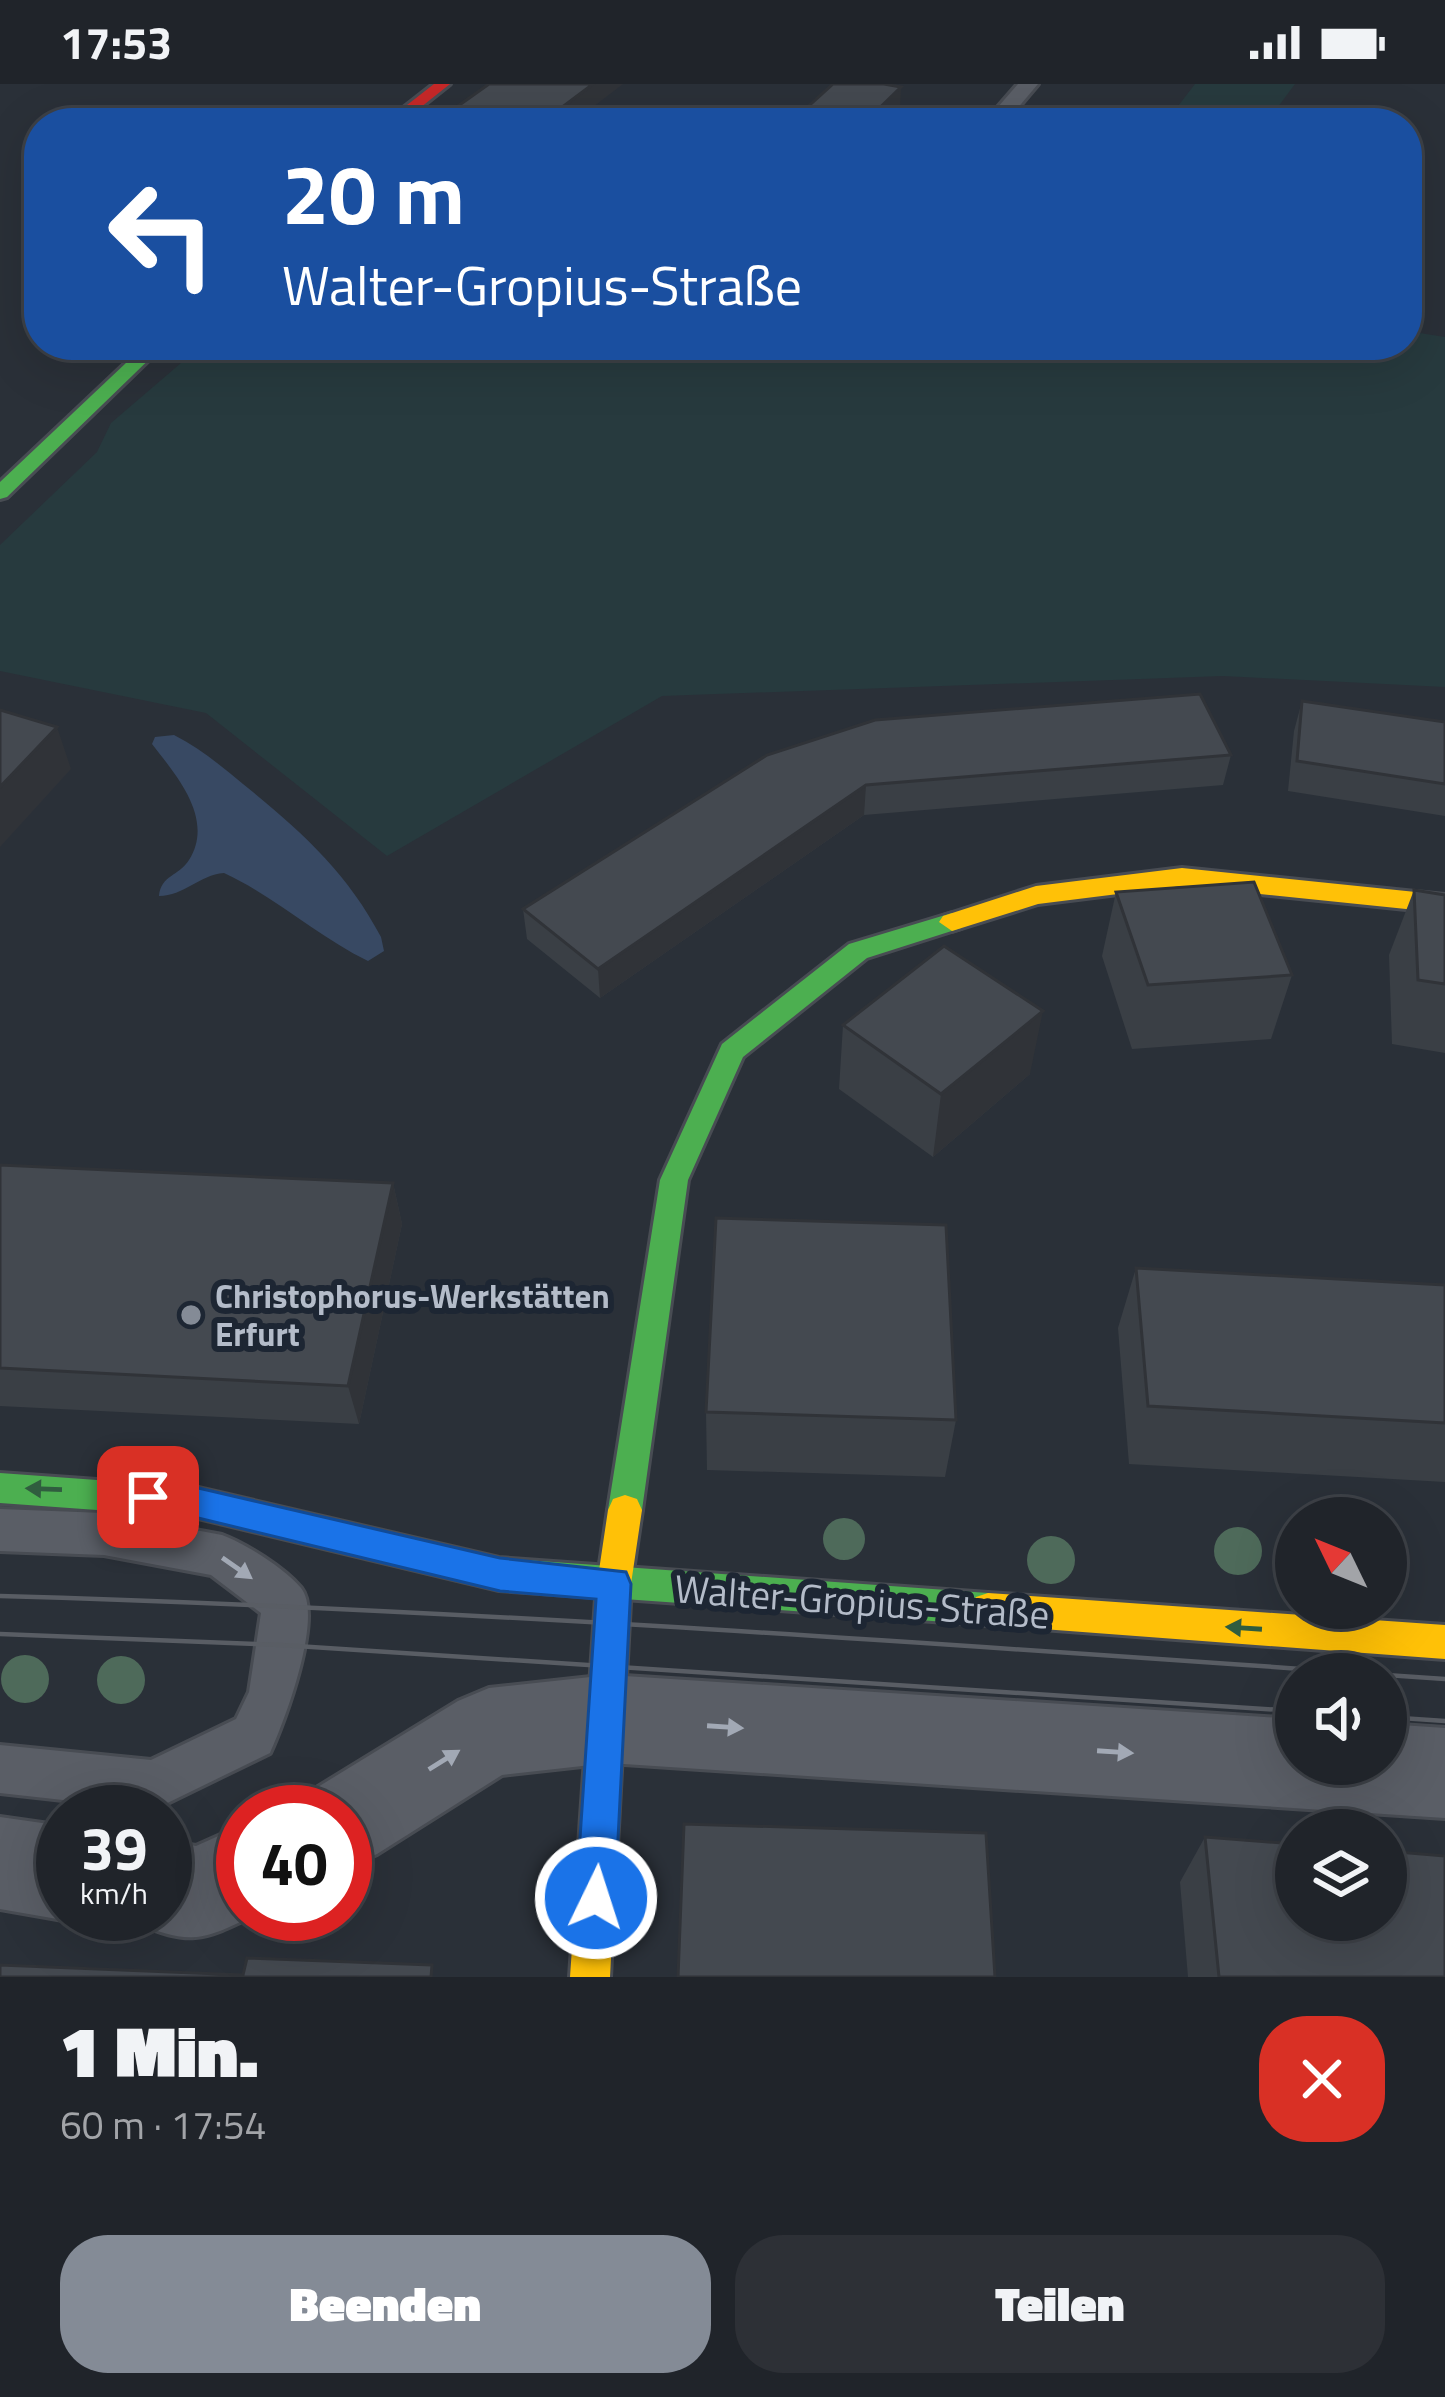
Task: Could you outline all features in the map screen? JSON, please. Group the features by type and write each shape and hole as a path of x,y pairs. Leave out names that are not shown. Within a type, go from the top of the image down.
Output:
{"street":[{"path":"412,108 443,84"},
{"path":"0,494 139,360"},
{"path":"590,1977 614,1584 676,1166 732,1051 858,951 1036,895 1182,878 1445,904"},
{"name":"Walter-Gropius-Straße","path":"0,1487 194,1502 500,1574 1445,1642"},
{"path":"372,1805 489,1732 609,1719 1275,1763"},
{"path":"1407,1771 1445,1774"},
{"path":"0,1864 36,1869"}],"lane":[{"path":"1007,108 1028,84"},
{"path":"0,1530 104,1534 222,1556 285,1604 272,1694 253,1736 153,1785 0,1768"}],"green space":[{"path":"1195,84 1295,84 1277,108 1177,108"},
{"path":"1422,333 1445,337 1445,687 1223,676 662,696 387,856 206,713 0,671 0,545 97,452 111,423 184,360 1422,360"}],"water":[{"path":"174,735 227,771 321,853 368,914 384,951 368,961 224,873 159,896 163,884 189,860 198,829 189,798 152,744 155,737"}],"building":[{"path":"489,84 593,84 561,108 455,108"},
{"path":"833,84 901,87 879,108 807,108"},
{"path":"1200,694 1231,755 866,785 598,969 523,909 767,755 875,720"},
{"path":"1302,701 1445,722 1445,784 1297,761"},
{"path":"0,710 57,727 0,787"},
{"path":"1254,882 1292,975 1148,985 1116,892"},
{"path":"1414,890 1445,895 1445,984 1418,980"},
{"path":"944,946 1043,1011 941,1094 843,1025"},
{"name":"Christophorus-Werkstätten Erfurt","path":"0,1165 393,1183 348,1386 0,1368"},
{"path":"716,1218 946,1225 956,1420 706,1412"},
{"path":"1136,1268 1445,1285 1445,1423 1148,1406"},
{"path":"684,1824 986,1833 995,1977 678,1977"},
{"path":"1205,1837 1275,1842 1275,1941 1407,1941 1407,1853 1445,1856 1445,1977 1219,1977"},
{"path":"247,1958 432,1965 431,1977 0,1977 0,1965 243,1975"}],"tram line":[{"path":"0,1596 516,1618 1275,1667"},
{"path":"0,1634 281,1645 1275,1710"},
{"path":"1407,1676 1445,1679"},
{"path":"1407,1718 1445,1721"}],"traffic: fast":[{"path":"0,493 139,360"},
{"path":"625,1510 674,1180 732,1051 858,951 952,922"},
{"path":"0,1488 194,1502 499,1574 988,1609"}],"traffic: slow":[{"path":"952,922 1036,895 1182,877 1445,904"},
{"path":"590,1977 614,1584 625,1510"},
{"path":"988,1609 1445,1642"}],"traffic: jam":[{"path":"412,108 443,84"}],"place":[{"name":"Christophorus-Werkstätten Erfurt","path":"191,1315"}],"route":[{"path":"148,1497 194,1502 500,1574 614,1584 596,1898"}]}
